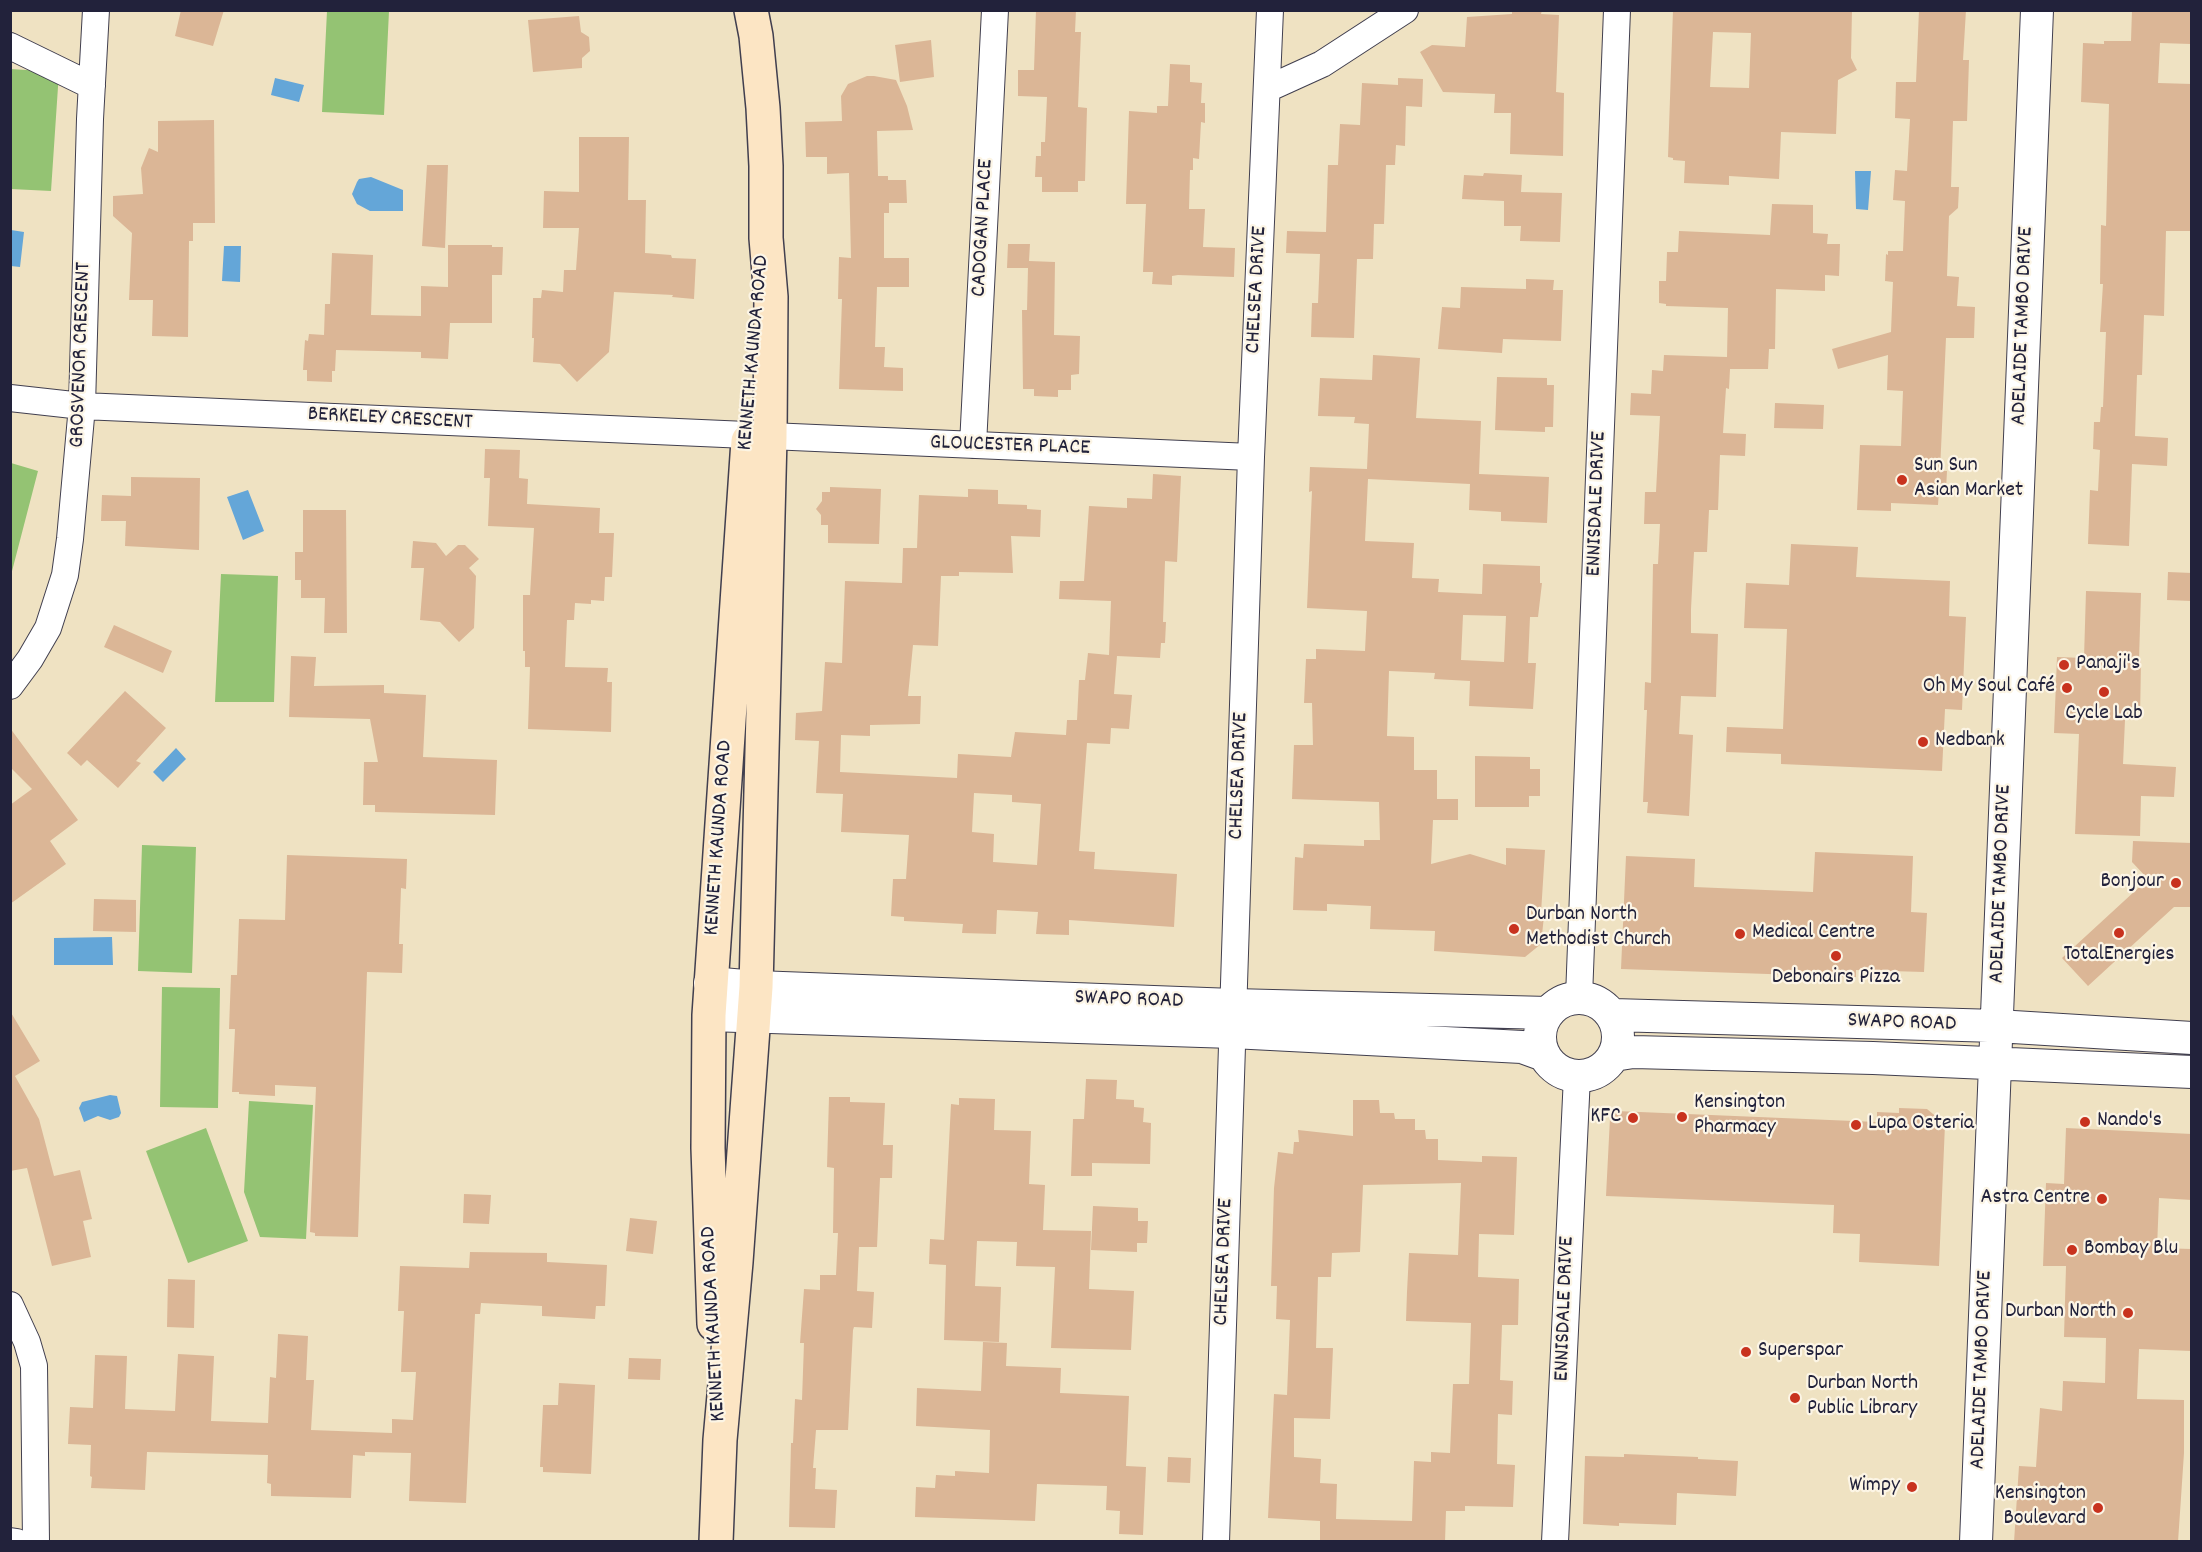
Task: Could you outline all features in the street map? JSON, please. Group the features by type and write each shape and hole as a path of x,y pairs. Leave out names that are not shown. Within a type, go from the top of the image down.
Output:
{"main road":[{"name":"KENNETH KAUNDA ROAD","path":"720,1440 711,1262 708,1015 771,297 766,238 763,108 756,36 751,10"},
{"name":"KENNETH KAUNDA ROAD","path":"716,1542 720,1440 755,1003 759,437"}],"street":[{"name":"GROSVENOR CRESCENT","path":"10,686 48,628 65,575 82,406 96,10"},
{"name":"CADOGAN PLACE","path":"973,445 995,10"},
{"name":"CHELSEA DRIVE","path":"1216,1542 1251,458 1270,10"},
{"path":"1267,89 1322,64 1405,10"},
{"name":"ENNISDALE DRIVE","path":"1579,997 1617,10"},
{"name":"ADELAIDE TAMBO DRIVE","path":"1976,1542 2037,10"},
{"path":"10,46 92,86"},
{"name":"BERKELEY CRESCENT","path":"10,398 82,406 759,437"},
{"name":"GLOUCESTER PLACE","path":"759,437 1251,458"},
{"name":"SWAPO ROAD","path":"710,983 755,1003"},
{"path":"1579,997 1598,1002 1613,1015 1619,1035 1614,1055 1605,1067 1591,1074 1576,1076 1563,1073 1552,1066 1544,1055 1540,1041 1541,1026 1548,1013 1562,1002 1579,997"},
{"name":"SWAPO ROAD","path":"708,1015 755,1003 1232,1018 1548,1013"},
{"name":"SWAPO ROAD","path":"1613,1015 1996,1026 2192,1038"},
{"name":"SWAPO ROAD","path":"1232,1018 1522,1047 1544,1055"},
{"name":"SWAPO ROAD","path":"1614,1055 1633,1052 1995,1063 2192,1072"},
{"name":"ENNISDALE DRIVE","path":"1555,1542 1576,1076"},
{"path":"10,1305 27,1342 34,1366 36,1542"},
{"path":"10,1541 17,1542"}],"green space":[{"path":"327,11 389,11 384,115 322,112"},
{"path":"10,69 59,72 51,191 11,189"},
{"path":"10,463 38,471 11,575"},
{"path":"221,574 278,576 274,702 215,702"},
{"path":"142,845 196,847 192,973 138,971"},
{"path":"162,987 220,988 218,1108 160,1107"},
{"path":"249,1101 313,1105 306,1239 260,1237 244,1192"},
{"path":"206,1128 248,1241 188,1263 146,1151"}],"water":[{"path":"275,78 304,85 299,102 271,95"},
{"path":"1855,171 1871,171 1868,210 1856,209"},
{"path":"371,177 403,190 403,211 370,211 357,204 352,194 357,182 359,179"},
{"path":"11,230 24,232 20,267 11,266"},
{"path":"224,246 241,246 240,282 222,281"},
{"path":"248,490 264,531 243,540 227,497"},
{"path":"176,748 186,759 163,782 153,772"},
{"path":"112,937 113,965 54,965 54,938"},
{"path":"110,1095 117,1096 121,1113 119,1117 110,1120 98,1116 84,1122 79,1108 82,1102"}],"building":[{"path":"181,10 224,10 213,46 175,36"},
{"path":"1036,10 1076,10 1075,32 1081,32 1078,107 1087,108 1085,181 1078,181 1078,192 1042,192 1042,177 1035,177 1036,156 1041,156 1041,142 1045,142 1047,97 1018,96 1018,70 1034,70"},
{"path":"1512,10 1542,10 1541,14 1559,15 1556,92 1564,93 1563,156 1510,154 1511,113 1494,113 1495,94 1443,92 1420,52 1432,45 1465,47 1467,17 1512,14"},
{"path":"1673,10 1852,10 1851,58 1857,70 1838,80 1836,134 1781,132 1779,179 1729,176 1729,185 1684,183 1685,161 1668,157","holes":["1713,32 1751,33 1749,88 1710,87"]},
{"path":"1919,10 1966,10 1963,60 1969,60 1967,121 1953,121 1951,187 1959,187 1958,208 1949,216 1947,276 1959,277 1957,306 1975,307 1974,338 1946,338 1940,471 1947,471 1946,490 1939,490 1938,505 1891,503 1891,511 1857,510 1860,445 1901,446 1903,391 1887,390 1888,355 1838,369 1832,349 1891,332 1893,282 1885,281 1886,254 1888,255 1888,251 1903,251 1905,201 1893,200 1895,170 1907,171 1910,119 1895,118 1896,82 1916,82"},
{"path":"2132,10 2192,10 2191,44 2160,43 2158,83 2192,84 2192,231 2166,231 2164,316 2144,315 2142,375 2137,375 2135,436 2168,438 2167,466 2132,464 2129,546 2088,544 2090,490 2098,491 2100,450 2093,449 2094,422 2100,422 2101,407 2103,407 2106,332 2100,332 2103,284 2100,284 2101,225 2106,226 2109,104 2081,102 2083,43 2104,44 2104,41 2131,41"},
{"path":"579,16 581,32 589,37 590,51 582,58 582,68 533,72 528,20"},
{"path":"931,40 934,77 900,82 895,45"},
{"path":"1170,64 1190,65 1190,82 1202,83 1201,103 1205,103 1205,123 1201,122 1199,159 1193,158 1193,170 1190,170 1189,209 1205,209 1203,247 1235,248 1234,277 1178,275 1172,276 1172,285 1152,284 1153,272 1143,272 1146,204 1126,204 1129,111 1157,113 1157,106 1168,106"},
{"path":"867,76 896,80 907,106 913,130 877,131 878,176 888,176 888,180 906,180 907,203 889,203 889,213 884,213 884,258 909,258 909,287 877,287 875,347 885,347 884,367 903,368 903,391 839,389 842,299 838,299 839,257 851,258 849,173 827,174 827,157 806,157 805,122 842,121 841,96 848,84"},
{"path":"1398,78 1423,79 1422,107 1406,106 1405,146 1396,145 1395,165 1386,165 1384,224 1374,224 1373,259 1357,259 1354,338 1311,337 1312,303 1318,303 1320,254 1286,253 1287,231 1326,232 1328,165 1338,165 1340,124 1360,125 1362,83 1398,85"},
{"path":"214,120 215,223 193,223 193,241 189,241 188,337 152,336 153,300 129,300 132,233 113,216 113,196 143,194 141,168 149,148 158,152 158,121"},
{"path":"579,137 629,137 628,200 646,200 645,253 671,255 672,258 696,259 694,299 672,297 673,295 614,292 609,352 577,382 560,364 533,362 534,338 532,338 533,298 541,298 542,290 563,292 564,270 576,270 579,228 543,228 544,191 579,192"},
{"path":"427,165 448,165 445,248 422,246"},
{"path":"1484,173 1522,175 1521,192 1562,193 1560,242 1520,241 1521,226 1504,226 1504,201 1462,199 1464,175 1483,176"},
{"path":"1772,204 1813,205 1813,233 1828,234 1827,244 1840,244 1839,276 1825,275 1825,291 1776,289 1775,349 1769,349 1768,369 1730,369 1729,389 1726,388 1723,433 1746,434 1745,456 1720,455 1718,510 1709,510 1707,552 1694,552 1691,609 1691,633 1718,634 1716,697 1681,696 1679,734 1693,735 1689,816 1647,813 1648,802 1643,802 1647,710 1644,710 1645,682 1651,683 1653,564 1658,564 1660,524 1644,524 1645,492 1656,492 1660,416 1630,415 1631,393 1651,394 1652,370 1663,371 1664,355 1727,357 1728,308 1666,306 1666,304 1659,303 1659,281 1666,281 1667,252 1678,252 1679,231 1770,235"},
{"path":"1008,244 1030,244 1029,261 1055,262 1054,335 1080,336 1079,374 1071,375 1071,390 1058,390 1058,397 1034,396 1034,389 1023,389 1022,310 1027,310 1028,268 1007,268"},
{"path":"448,245 503,247 502,275 492,275 492,323 450,323 448,359 421,358 421,352 336,350 332,382 307,381 307,370 303,370 305,340 308,341 309,334 324,335 325,304 330,304 332,253 373,255 371,315 421,316 421,286 448,287"},
{"path":"1526,279 1554,280 1553,290 1563,290 1561,341 1503,339 1502,353 1438,349 1442,307 1460,308 1461,287 1526,289"},
{"path":"1373,355 1420,358 1416,418 1481,421 1479,474 1549,477 1547,523 1501,521 1501,512 1469,510 1470,484 1368,479 1365,541 1414,543 1412,578 1439,579 1438,592 1482,594 1483,564 1540,566 1540,583 1542,583 1538,617 1530,617 1528,663 1536,663 1533,709 1469,706 1470,681 1434,679 1435,673 1389,671 1387,736 1414,737 1414,770 1437,770 1437,799 1458,799 1458,820 1433,820 1431,864 1470,854 1506,865 1506,848 1545,850 1541,913 1544,916 1541,944 1525,957 1434,951 1435,931 1370,929 1371,906 1327,904 1327,911 1293,910 1295,857 1303,858 1304,844 1364,846 1364,840 1380,840 1379,802 1292,799 1294,745 1313,745 1312,703 1304,703 1306,659 1316,659 1316,649 1365,651 1367,611 1307,608 1312,491 1309,492 1310,467 1367,469 1369,424 1354,423 1355,417 1318,416 1320,378 1372,380","holes":["1463,615 1506,616 1504,662 1461,660"]},
{"path":"1497,377 1547,378 1547,385 1554,385 1553,427 1545,427 1545,432 1495,430"},
{"path":"1775,403 1824,405 1823,429 1774,428"},
{"path":"485,449 520,450 519,478 528,479 527,504 600,508 599,533 614,533 612,577 605,577 604,601 591,600 591,604 575,603 574,620 567,620 565,667 608,668 607,682 612,682 611,732 528,729 530,667 525,667 525,651 523,651 523,595 530,595 534,528 488,526 490,478 484,478"},
{"path":"1153,474 1181,476 1177,562 1165,561 1163,622 1166,622 1165,643 1161,643 1160,658 1117,656 1114,694 1132,695 1129,729 1111,728 1110,744 1087,743 1079,851 1095,852 1094,869 1177,874 1174,927 1069,920 1069,935 1036,934 1038,912 997,910 996,934 962,933 963,924 904,921 904,917 891,916 893,879 906,879 909,835 841,832 843,794 816,793 819,741 795,740 796,713 822,711 825,662 842,663 845,581 902,583 903,548 917,548 919,495 968,497 968,489 998,490 998,504 1027,505 1027,509 1041,510 1040,537 1011,536 1013,573 959,572 959,576 941,576 938,646 913,645 908,696 921,696 920,724 870,725 870,736 841,735 840,772 957,778 958,754 1011,757 1015,732 1066,735 1067,720 1077,720 1079,680 1085,680 1088,653 1109,655 1111,601 1059,599 1060,581 1084,581 1089,506 1127,508 1127,498 1152,499","holes":["974,793 1012,795 1012,802 1041,804 1037,865 993,862 994,834 972,832"]},
{"path":"131,477 200,478 199,550 125,546 126,521 101,521 102,495 131,496"},
{"path":"830,487 881,489 879,544 828,543 828,525 821,525 821,515 816,509 822,501 822,492 830,492"},
{"path":"303,510 346,510 347,633 324,633 325,598 301,598 301,580 295,580 295,552 303,552"},
{"path":"413,541 436,543 446,556 458,545 465,545 479,559 469,568 476,576 474,628 459,642 440,622 420,620 424,568 411,568"},
{"path":"1791,544 1858,547 1856,577 1950,581 1949,616 1966,617 1962,710 1945,709 1942,771 1781,764 1781,754 1726,752 1727,727 1783,729 1787,629 1744,628 1746,583 1789,585"},
{"path":"2168,572 2192,573 2192,601 2167,600"},
{"path":"2086,591 2141,593 2140,720 2125,720 2123,764 2176,767 2174,797 2141,796 2140,836 2075,834 2079,734 2054,733 2057,657 2084,658"},
{"path":"114,625 172,651 163,673 104,647"},
{"path":"291,656 316,657 314,686 384,685 384,693 426,695 423,757 497,760 495,815 375,812 375,805 363,805 364,762 378,762 370,719 289,717"},
{"path":"125,691 166,728 136,761 141,763 118,788 87,760 81,766 67,753"},
{"path":"10,728 78,820 50,841 66,864 10,904 10,805 32,789 10,767"},
{"path":"1475,756 1530,757 1530,769 1540,769 1540,796 1529,796 1529,807 1475,807"},
{"path":"2133,841 2192,843 2192,907 2174,907 2088,986 2062,958 2148,879 2132,862"},
{"name":"Medical Centre","path":"1815,852 1913,856 1911,912 1927,913 1924,972 1856,970 1856,977 1621,969 1626,856 1695,859 1694,887 1813,892"},
{"path":"287,855 407,859 406,889 401,888 399,944 403,944 402,973 367,972 358,1237 315,1236 315,1233 310,1232 316,1087 275,1085 275,1096 232,1092 235,1029 229,1029 231,975 237,975 239,919 285,920"},
{"path":"94,899 136,900 136,932 93,931"},
{"path":"10,1011 40,1061 15,1076 39,1119 54,1176 80,1170 92,1219 83,1221 91,1257 52,1266 27,1168 10,1171"},
{"path":"1086,1079 1117,1080 1116,1099 1134,1100 1134,1107 1144,1108 1143,1122 1151,1123 1150,1164 1092,1163 1092,1176 1071,1176 1073,1119 1084,1119"},
{"path":"829,1097 850,1097 850,1102 885,1103 883,1145 893,1145 892,1178 880,1178 877,1247 859,1247 857,1291 874,1292 872,1328 854,1327 853,1330 848,1430 816,1430 813,1468 816,1468 815,1489 837,1490 835,1528 789,1527 791,1443 793,1443 795,1399 802,1400 804,1343 800,1343 804,1289 820,1290 820,1275 836,1275 838,1233 833,1233 834,1168 827,1167"},
{"path":"959,1098 995,1099 994,1130 1031,1131 1029,1184 1045,1185 1043,1230 1091,1231 1089,1289 1134,1291 1131,1350 1051,1348 1055,1267 1016,1266 1017,1242 977,1241 975,1286 1001,1287 999,1342 944,1340 946,1265 929,1264 930,1239 944,1240 951,1104 959,1105"},
{"path":"1353,1100 1379,1100 1380,1113 1394,1113 1395,1119 1415,1119 1415,1130 1425,1130 1426,1139 1438,1139 1438,1160 1482,1162 1482,1156 1517,1157 1514,1235 1479,1234 1478,1277 1519,1279 1518,1325 1502,1325 1500,1380 1513,1381 1512,1415 1498,1414 1497,1464 1515,1465 1513,1507 1465,1506 1465,1511 1446,1511 1445,1542 1320,1542 1320,1521 1268,1518 1274,1394 1287,1395 1290,1320 1276,1319 1277,1286 1271,1286 1274,1188 1278,1152 1293,1154 1294,1142 1299,1142 1298,1130 1353,1136","holes":["1461,1183 1458,1255 1409,1253 1407,1292 1406,1321 1471,1323 1469,1384 1453,1384 1450,1453 1431,1452 1431,1462 1414,1461 1412,1521 1336,1519 1337,1484 1320,1483 1321,1459 1294,1457 1294,1418 1330,1419 1333,1348 1316,1348 1318,1277 1331,1277 1332,1253 1360,1252 1363,1185"]},
{"path":"1899,1108 1927,1109 1945,1124 1939,1266 1859,1262 1860,1234 1833,1233 1834,1205 1606,1196 1610,1118 1616,1111 1877,1122 1877,1112 1899,1113"},
{"path":"2066,1128 2192,1134 2192,1200 2159,1198 2157,1248 2192,1249 2192,1351 2139,1349 2137,1399 2184,1400 2184,1453 2178,1542 2014,1542 2019,1466 2036,1467 2040,1408 2062,1411 2063,1381 2105,1383 2106,1338 2064,1337 2066,1266 2043,1266 2046,1183 2064,1184"},
{"path":"464,1194 491,1195 489,1224 463,1223"},
{"path":"1093,1206 1138,1208 1138,1221 1148,1221 1147,1243 1137,1243 1137,1252 1091,1250"},
{"path":"630,1218 657,1221 653,1254 626,1251"},
{"path":"470,1252 547,1253 547,1262 607,1265 605,1306 596,1306 595,1319 542,1316 542,1306 481,1303 480,1314 475,1314 466,1503 409,1501 411,1453 365,1452 365,1456 353,1455 351,1498 271,1496 271,1484 267,1483 268,1455 147,1452 145,1490 91,1488 91,1445 68,1444 70,1407 93,1408 95,1355 127,1356 125,1409 175,1411 178,1354 214,1356 211,1421 268,1423 270,1377 276,1378 278,1334 308,1336 306,1380 314,1380 311,1430 392,1433 392,1419 413,1420 416,1372 401,1372 404,1311 398,1311 400,1266 469,1268"},
{"path":"168,1279 195,1280 194,1328 167,1327"},
{"path":"983,1342 1007,1343 1006,1366 1061,1368 1060,1393 1129,1396 1126,1466 1146,1467 1143,1535 1119,1534 1120,1511 1106,1510 1107,1486 1037,1484 1035,1521 915,1517 916,1487 935,1488 936,1475 955,1476 955,1471 989,1473 990,1430 916,1426 917,1388 981,1391"},
{"path":"629,1358 661,1359 660,1380 628,1379"},
{"path":"559,1383 595,1385 591,1474 543,1472 543,1467 540,1467 543,1405 558,1405"},
{"path":"1624,1454 1738,1461 1736,1496 1677,1493 1676,1525 1583,1524 1585,1456 1624,1457"},
{"path":"1168,1457 1191,1458 1190,1483 1167,1482"}],"place":[{"name":"Sun Sun Asian Market","path":"1902,480"},
{"name":"Panaji's","path":"2064,665"},
{"name":"Oh My Soul Café","path":"2067,688"},
{"name":"Cycle Lab","path":"2104,692"},
{"name":"Nedbank","path":"1923,742"},
{"name":"Bonjour","path":"2176,883"},
{"name":"Durban North Methodist Church","path":"1514,929"},
{"name":"TotalEnergies","path":"2119,933"},
{"name":"Medical Centre","path":"1740,934"},
{"name":"Debonairs Pizza","path":"1836,956"},
{"name":"Kensington Pharmacy","path":"1682,1117"},
{"name":"KFC","path":"1633,1118"},
{"name":"Nando's","path":"2085,1122"},
{"name":"Lupa Osteria","path":"1856,1125"},
{"name":"Astra Centre","path":"2102,1199"},
{"name":"Bombay Blu","path":"2072,1250"},
{"name":"Durban North","path":"2128,1313"},
{"name":"Superspar","path":"1746,1352"},
{"name":"Durban North Public Library","path":"1795,1398"},
{"name":"Wimpy","path":"1912,1487"},
{"name":"Kensington Boulevard","path":"2098,1508"}]}
